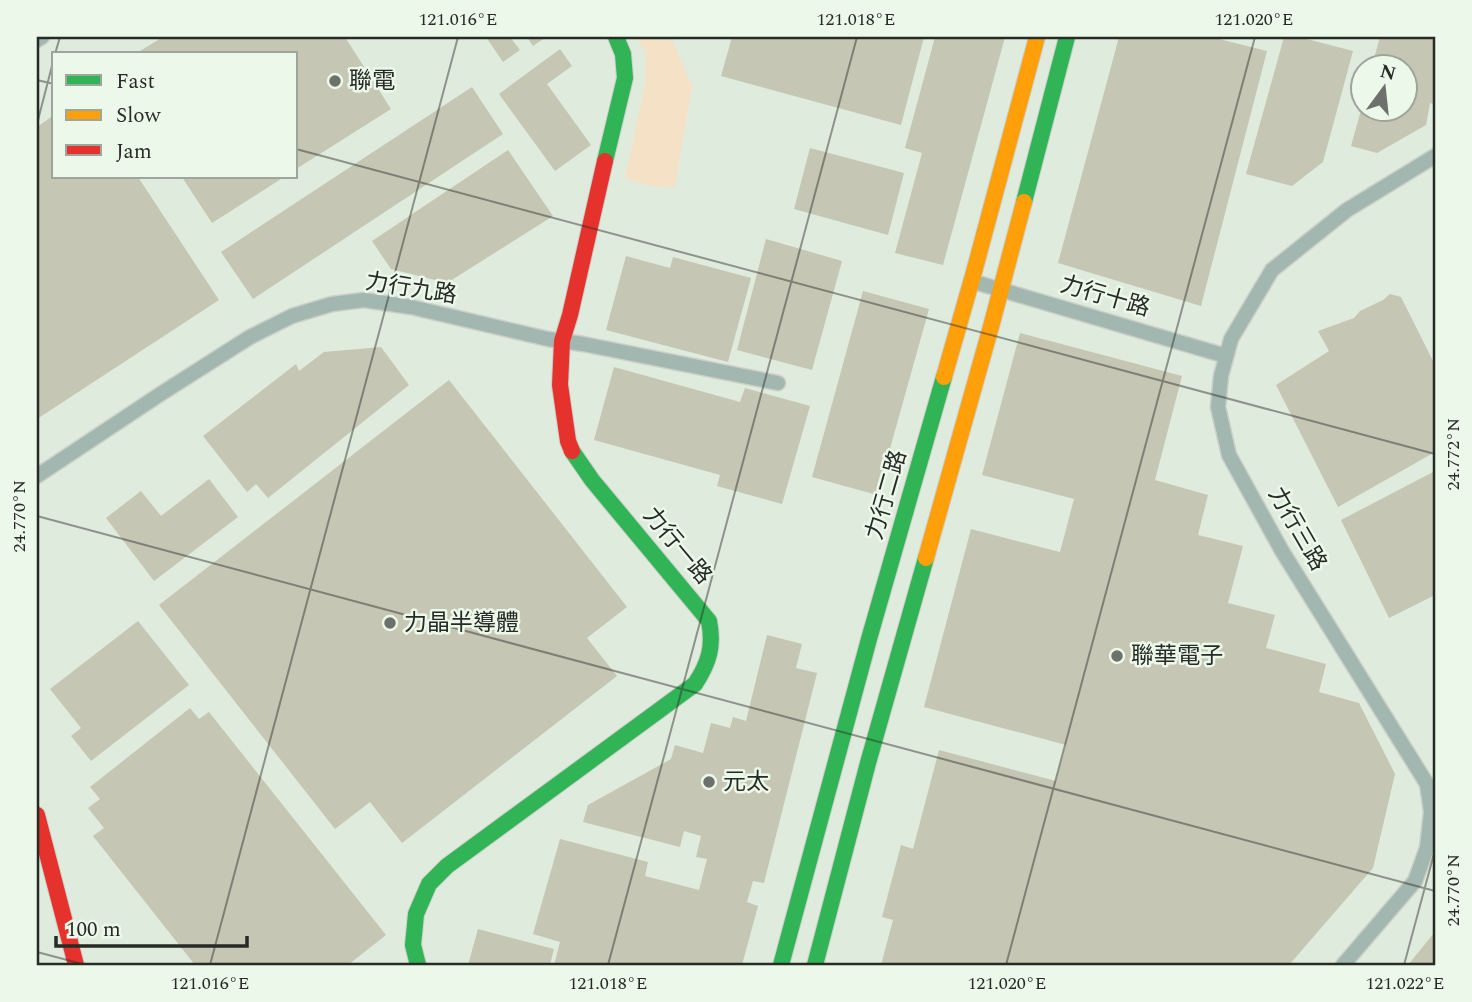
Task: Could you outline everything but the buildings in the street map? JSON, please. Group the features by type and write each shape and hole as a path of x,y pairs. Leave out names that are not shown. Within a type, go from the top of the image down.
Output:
{"street":[{"path":"37,40 42,37"},
{"name":"力行一路","path":"418,965 413,945 416,914 429,884 447,866 695,684 712,653 709,621 592,480 574,455 568,441 561,386 562,341 625,78 623,54 616,37"},
{"name":"力行二路","path":"781,965 1037,37"},
{"path":"815,965 867,763 1001,290 1067,37"},
{"name":"力行三路","path":"1343,965 1415,881 1427,848 1431,812 1427,784 1282,551 1229,455 1218,407 1221,376 1231,339 1272,270 1347,210 1435,156"},
{"name":"力行十路","path":"971,281 1226,356"},
{"name":"力行九路","path":"37,476 250,337 292,316 332,304 365,300 411,307 465,321 778,383"},
{"path":"37,815 76,965"}],"shaded area":[{"path":"37,37 1435,37 1435,965 37,965"},
{"path":"636,37 671,37 692,86 675,187 649,185 625,177 645,85 646,53"}],"traffic: fast":[{"path":"605,161 625,78 623,54 616,37"},
{"path":"1024,202 1067,37"},
{"path":"781,965 869,639 944,377"},
{"path":"418,965 413,945 416,914 429,884 447,866 695,684 707,661 711,638 709,621 592,480 572,451"},
{"path":"815,965 926,558"}],"traffic: slow":[{"path":"944,377 1037,37"},
{"path":"926,558 1024,202"}],"traffic: jam":[{"path":"572,451 568,441 560,385 562,341 605,161"},
{"path":"37,815 76,965"}],"place":[{"name":"聯電","path":"335,81"},
{"name":"力晶半導體","path":"390,623"},
{"name":"聯華電子","path":"1117,656"},
{"name":"元太","path":"709,782"}]}
